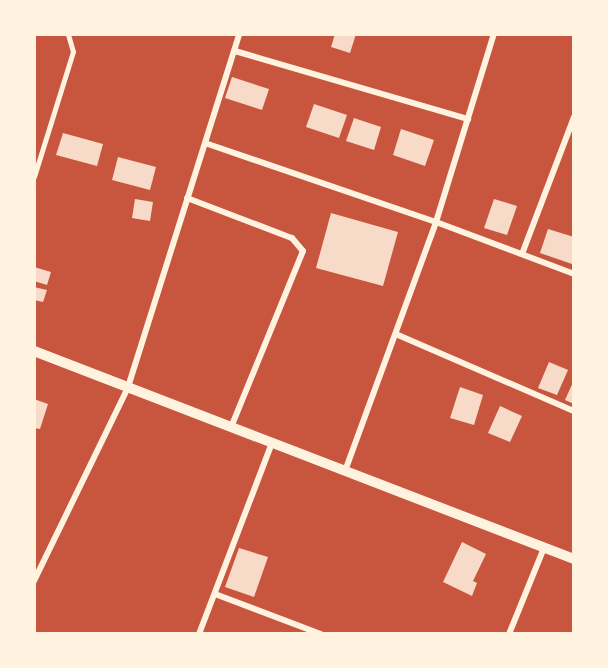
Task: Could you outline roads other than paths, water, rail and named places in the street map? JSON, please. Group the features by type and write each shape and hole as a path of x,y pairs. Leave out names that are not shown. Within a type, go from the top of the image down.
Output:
{"street":[{"path":"34,581 128,387 239,34"},
{"path":"345,471 398,335 436,222 494,34"},
{"path":"235,51 468,119"},
{"path":"522,254 573,117"},
{"path":"205,143 436,222 573,274"},
{"path":"187,198 292,238 303,251 231,428"},
{"path":"398,335 573,411"},
{"path":"34,351 573,559"},
{"path":"199,633 272,443"},
{"path":"509,633 544,548"},
{"path":"215,594 321,633"}],"lane":[{"path":"34,177 73,52 68,34"}]}
